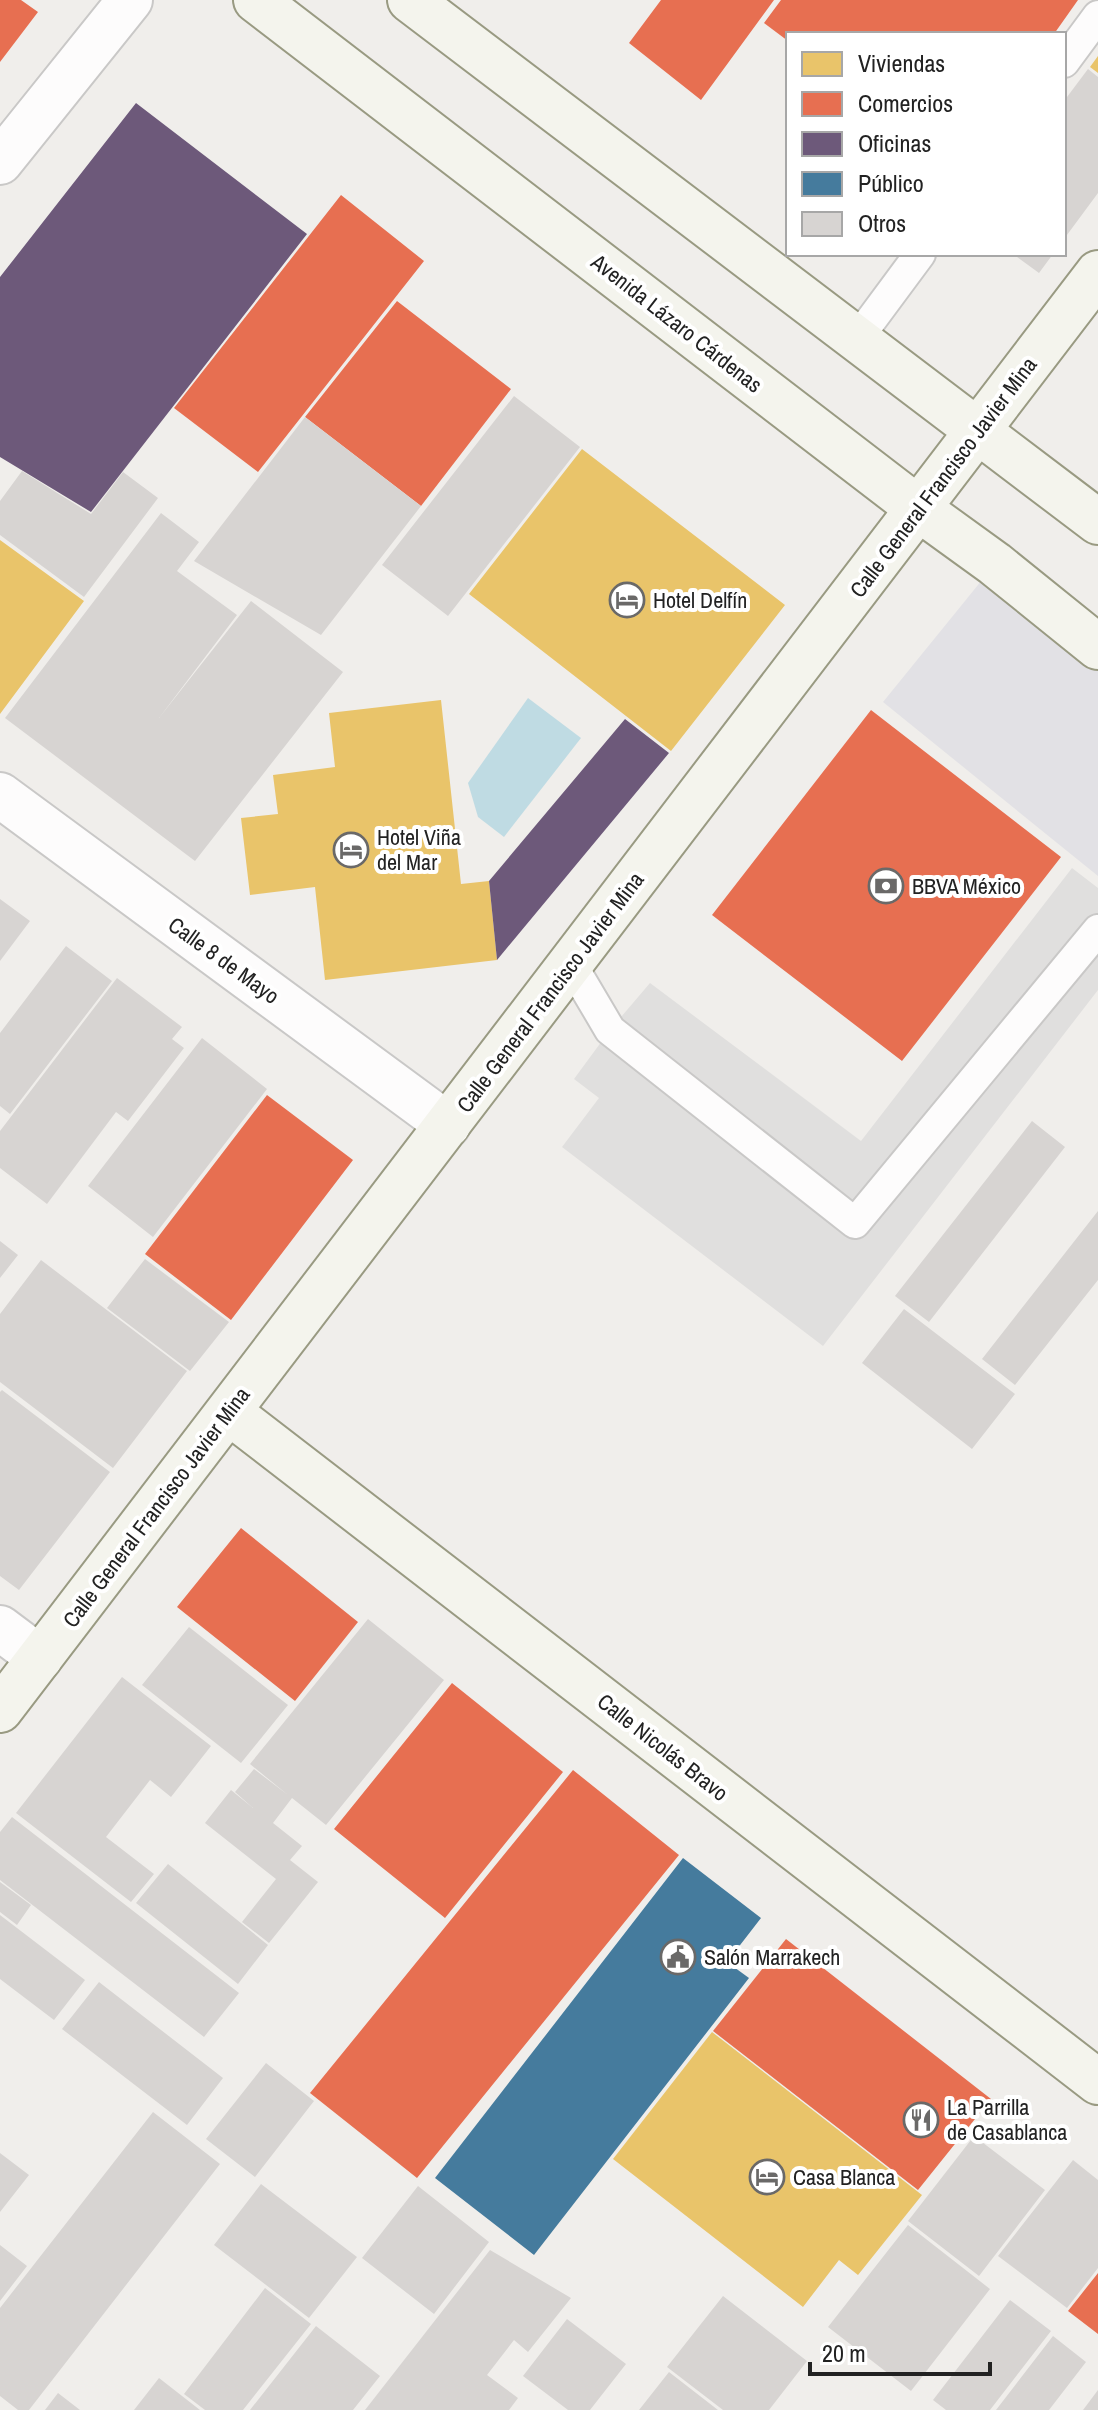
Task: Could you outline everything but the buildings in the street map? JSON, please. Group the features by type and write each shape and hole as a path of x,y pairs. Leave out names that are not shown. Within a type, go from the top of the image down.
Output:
{"street":[{"path":"0,162 130,0"},
{"name":"Avenida Lázaro Cárdenas","path":"256,0 995,564 1098,647"},
{"path":"410,0 1098,522"},
{"name":"Calle General Francisco Javier Mina","path":"0,1710 1098,273"},
{"name":"Calle 8 de Mayo","path":"0,795 448,1125"},
{"name":"Calle Nicolás Bravo","path":"229,1412 1098,2082"},
{"path":"0,1628 40,1658"}],"lane":[{"path":"1066,59 1098,16"},
{"path":"857,339 919,256"},
{"path":"571,964 610,1030 855,1223 1098,930"}],"shaded area":[{"path":"995,564 1098,647 1098,876 883,702"},
{"path":"1072,868 1098,888 1098,990 823,1346 562,1147 599,1098 574,1079 650,983 861,1141"}],"water":[{"path":"528,698 581,738 504,837 478,817 468,783"}],"place":[{"name":"Hotel Delfín","path":"627,600"},
{"name":"Hotel Viña del Mar","path":"351,850"},
{"name":"BBVA México","path":"886,886"},
{"name":"Salón Marrakech","path":"678,1957"},
{"name":"La Parrilla de Casablanca","path":"921,2120"},
{"name":"Casa Blanca","path":"767,2177"}]}
